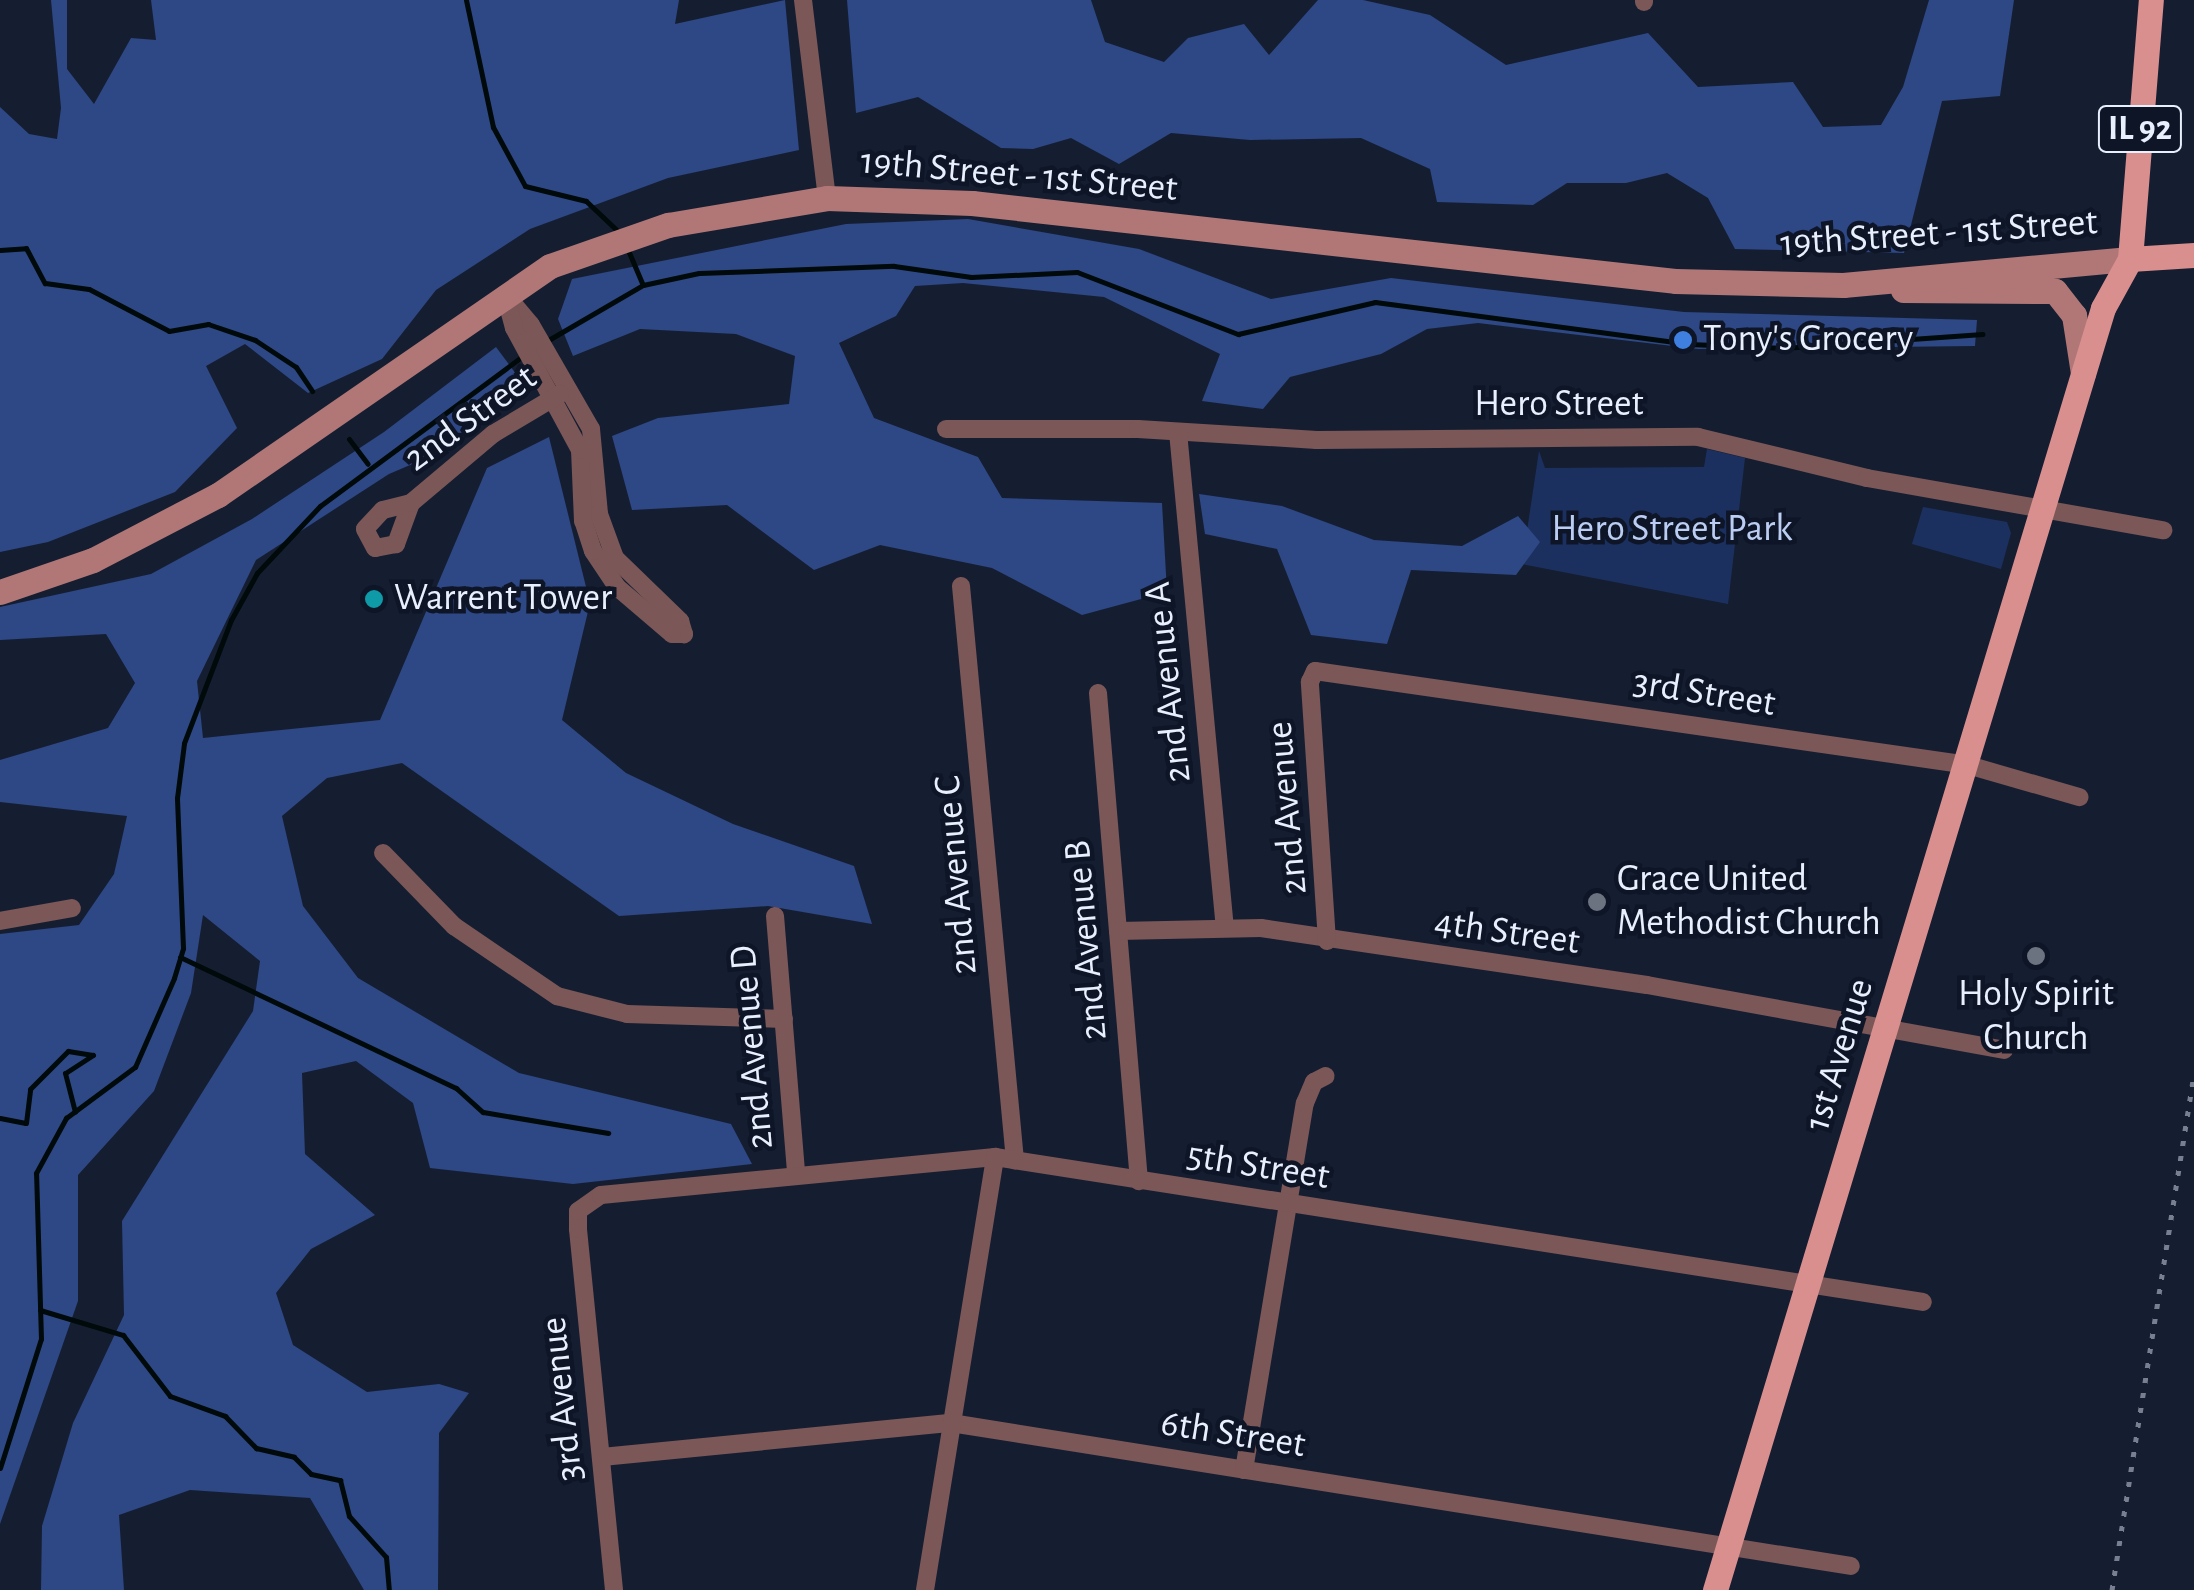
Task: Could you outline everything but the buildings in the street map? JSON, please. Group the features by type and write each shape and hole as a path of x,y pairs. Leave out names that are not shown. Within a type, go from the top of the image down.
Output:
{"main road":[{"name":"IL 92","path":"2130,258 2151,0"},
{"name":"19th Street - 1st Street","path":"0,592 93,560 218,495 550,266 654,230 827,198 972,203 1552,272 1843,286 2130,258"},
{"path":"2130,258 2194,255"},
{"name":"1st Avenue","path":"1716,1590 1968,765 2083,372 2103,308 2130,258"},
{"path":"1843,286 1945,292 2047,288 2074,315 2083,372"}],"street":[{"path":"803,0 827,198"},
{"path":"505,294 560,394 580,450 583,521 598,560 617,587 672,634 684,634 680,621 631,578 608,543 591,429 560,394"},
{"name":"2nd Street","path":"412,502 492,434 560,394"},
{"name":"Hero Street","path":"946,429 1178,432 1317,440 1698,437 1868,478 2163,530"},
{"name":"2nd Avenue A","path":"1178,432 1226,926"},
{"name":"2nd Avenue C","path":"961,586 1015,1160"},
{"name":"3rd Street","path":"1316,671 1968,765 2079,797"},
{"name":"2nd Avenue","path":"1316,671 1310,682 1328,941"},
{"name":"2nd Avenue B","path":"1098,693 1139,1181"},
{"path":"383,852 454,926 557,996 627,1014 784,1020"},
{"path":"0,921 72,908"},
{"name":"2nd Avenue D","path":"775,916 796,1174"},
{"name":"4th Street","path":"1118,931 1226,926 1648,986 2004,1050"},
{"path":"1244,1470 1305,1103 1314,1082 1326,1076"},
{"path":"925,1590 995,1157"},
{"name":"5th Street","path":"584,1204 601,1195 995,1157 1923,1302"},
{"name":"3rd Avenue","path":"584,1204 578,1229 614,1590"},
{"name":"6th Street","path":"602,1457 952,1423 1851,1566"}],"green space":[{"name":"Hero Street Park","path":"1707,449 1745,458 1728,604 1522,564 1539,451 1545,468 1704,467"},
{"path":"1923,507 2007,522 2011,533 2001,569 1912,544"}],"shaded area":[{"path":"51,0 67,0 67,69 94,104 131,38 156,40 151,0 679,0 675,24 785,0 799,150 668,178 530,229 436,290 382,359 308,393 245,344 206,366 237,428 175,492 48,542 0,552 0,107 29,134 57,139 61,108"},
{"path":"847,0 1091,0 1105,42 1164,62 1188,38 1244,24 1269,55 1318,0 1363,0 1430,15 1506,65 1648,33 1698,87 1793,82 1823,127 1881,125 1903,87 1929,0 2014,0 2000,96 1942,101 1904,253 1735,249 1708,198 1667,173 1626,183 1567,183 1533,205 1437,202 1430,169 1361,138 1250,140 1171,133 1119,164 1071,138 1033,149 1001,148 918,97 856,113"},
{"path":"968,219 1139,249 1271,299 1391,278 1684,312 1977,320 1975,346 1698,349 1478,323 1427,329 1381,354 1290,377 1263,409 1202,401 1220,354 1104,297 963,283 915,286 896,316 839,343 874,418 978,457 1002,498 1162,503 1167,592 1082,615 992,568 880,545 814,570 727,505 632,510 612,436 658,418 789,404 795,356 736,334 640,329 573,356 558,319 572,279 846,224"},
{"path":"496,347 525,386 450,448 389,474 256,560 197,681 203,738 380,720 487,468 549,437 590,603 562,720 626,773 733,824 854,866 872,924 768,906 619,916 402,763 327,778 282,816 303,906 358,978 519,1073 731,1124 752,1164 573,1184 430,1168 413,1103 356,1061 302,1073 305,1154 375,1215 311,1249 276,1293 293,1345 367,1392 439,1384 469,1393 439,1433 438,1590 364,1590 310,1498 190,1490 119,1515 124,1590 41,1590 42,1526 73,1423 124,1315 122,1221 253,1011 260,961 203,915 191,993 154,1091 78,1175 78,1301 0,1524 0,934 79,925 114,874 127,816 0,802 0,760 108,728 135,683 106,634 0,640 0,607 151,574 252,519 384,432"},
{"path":"1199,494 1282,506 1374,540 1462,546 1518,516 1540,542 1516,575 1411,570 1387,644 1311,635 1277,549 1205,534"}],"waterway":[{"path":"466,0 493,127 525,186 586,201 622,235"},
{"path":"0,250 26,248 45,283 89,289 169,331 208,324 255,340 296,367 312,391"},
{"path":"628,250 643,285"},
{"path":"545,342 643,285 699,273 894,266 971,277 1077,272 1238,334 1375,302 1689,344 1783,348 1983,334"},
{"path":"0,1468 41,1339 36,1173 66,1118 135,1067 174,978 183,948 177,798 184,743 231,620 257,573 320,506 523,356"},
{"path":"349,439 368,464"},
{"path":"180,957 456,1088 483,1112 608,1133"},
{"path":"0,1118 26,1123 30,1089 68,1051 93,1055 65,1073 75,1112"},
{"path":"40,1310 123,1335 170,1396 225,1416 256,1448 294,1457 311,1474 340,1480 349,1516 386,1557 389,1590"}],"railway":[{"path":"2112,1590 2194,1074"}],"place":[{"name":"Tony's Grocery","path":"1683,340"},
{"name":"Warrent Tower","path":"374,599"},
{"name":"Grace United Methodist Church","path":"1597,902"},
{"name":"Holy Spirit Church","path":"2036,956"}]}
